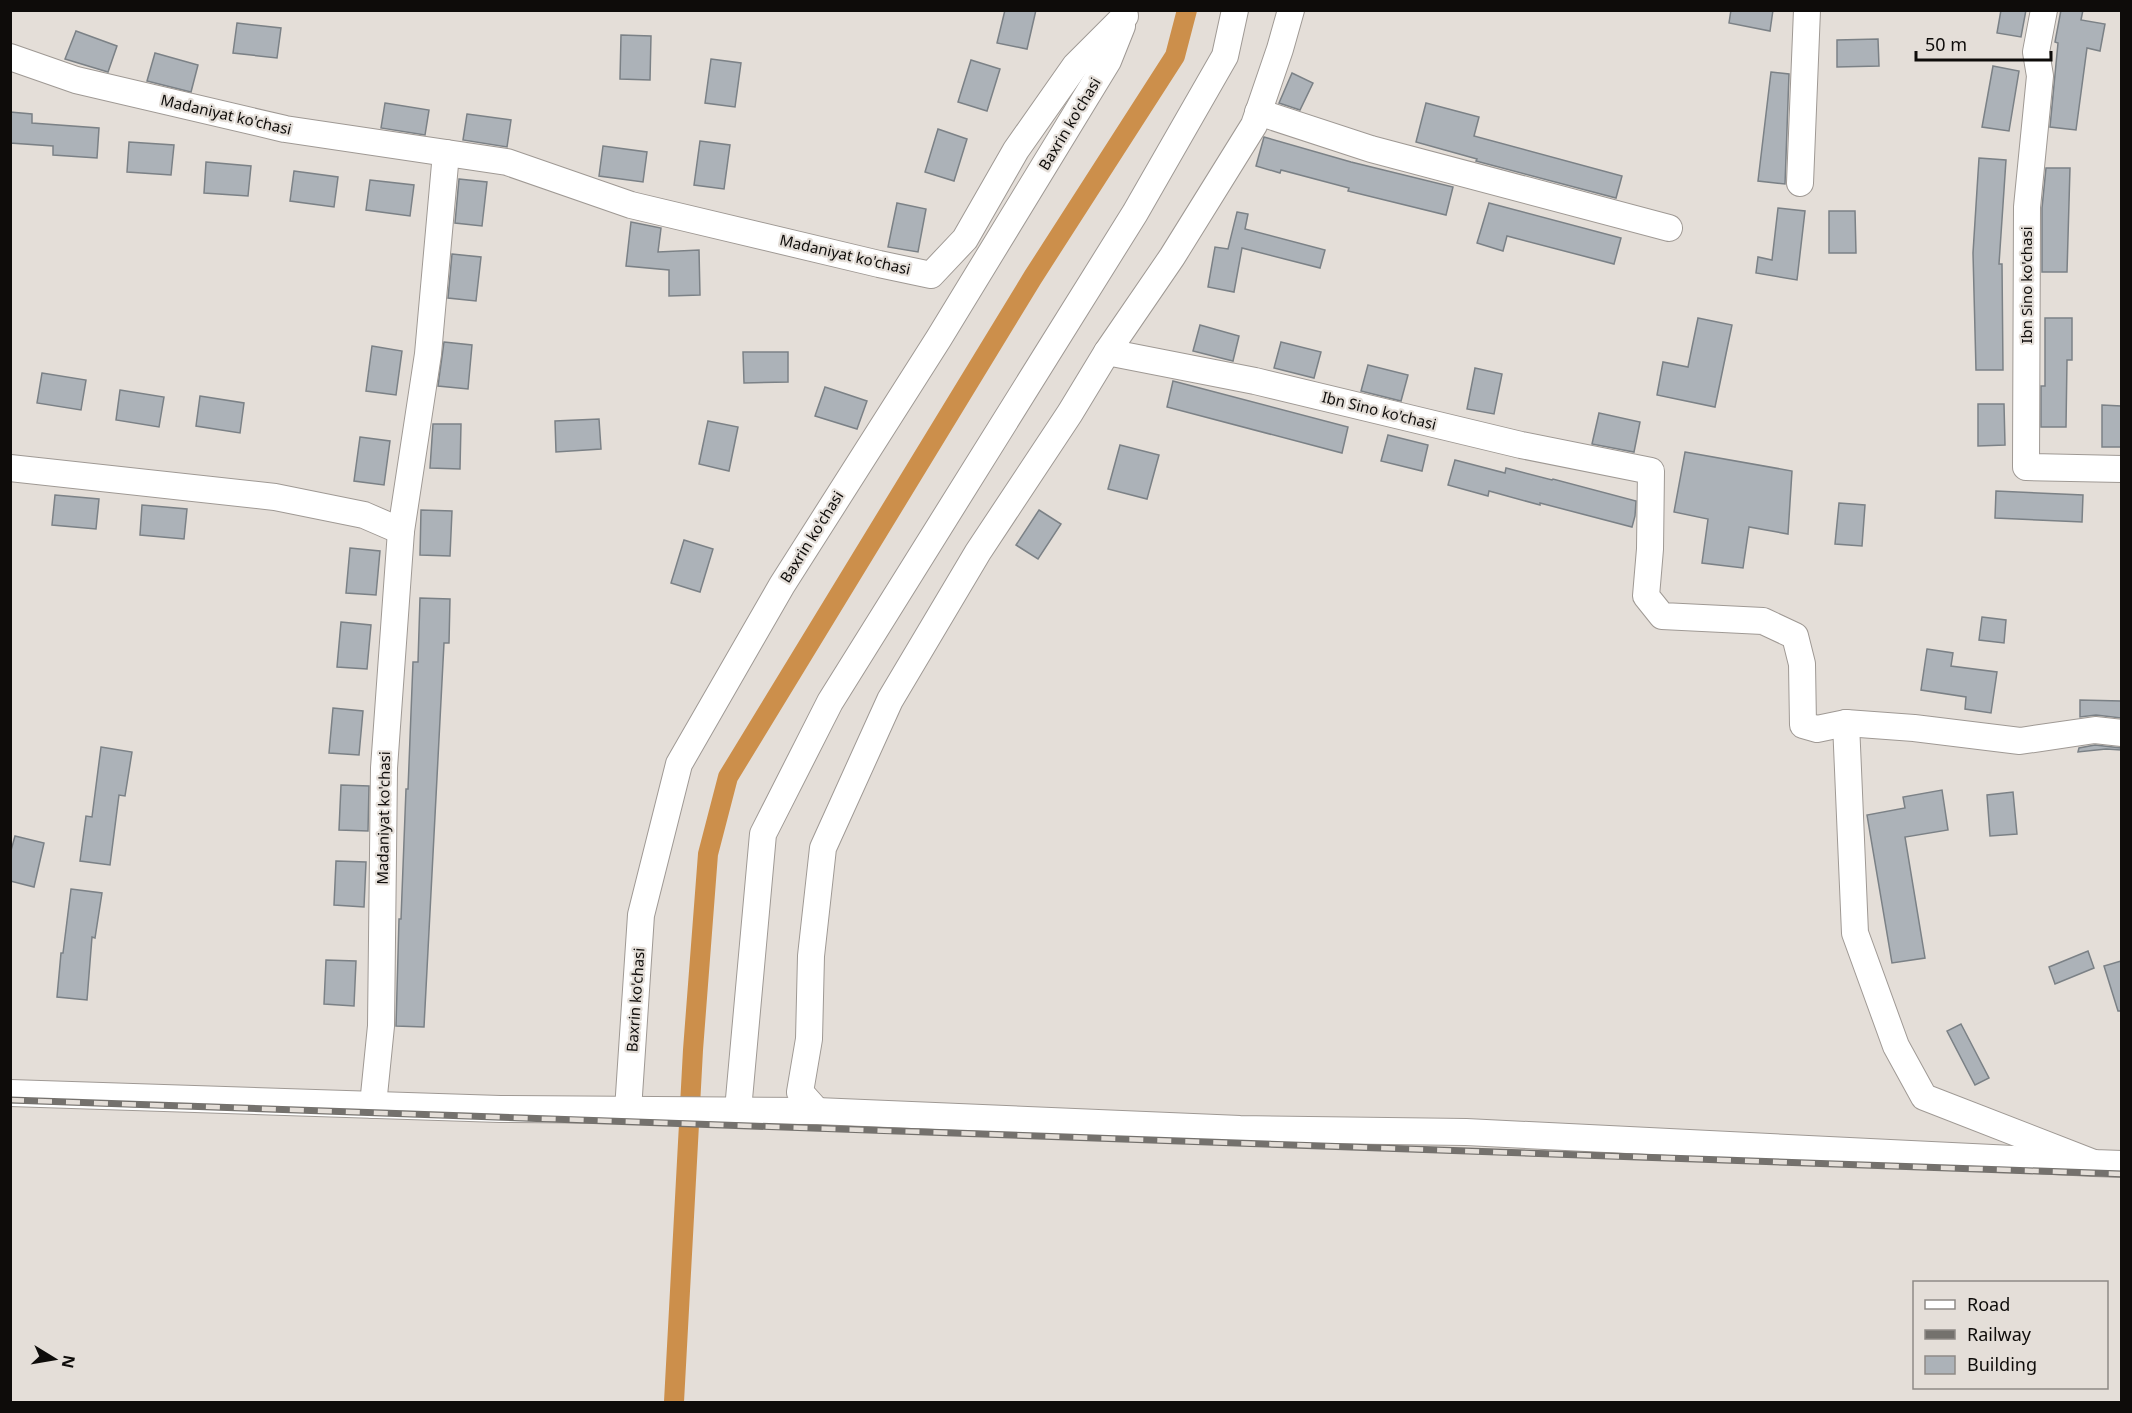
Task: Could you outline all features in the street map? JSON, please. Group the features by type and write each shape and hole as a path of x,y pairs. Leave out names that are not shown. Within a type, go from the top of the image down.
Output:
{"street":[{"path":"738,1110 764,834 830,702 1135,213 1225,56 1235,10"},
{"path":"817,1111 800,1092 808,1039 811,956 823,848 890,700 978,552 1070,413 1107,352 1172,257 1254,125 1291,10"},
{"path":"1800,183 1807,10"},
{"name":"Ibn Sino ko'chasi","path":"2044,10 2036,52 2040,76 2027,207 2026,467 2121,470"},
{"name":"Madaniyat ko'chasi","path":"10,57 76,80 285,129 507,162 631,205 931,275 965,239 1016,150 1075,66 1127,14"},
{"name":"Baxrin ko'chasi","path":"628,1110 641,915 679,764 782,585 945,328 1108,61 1127,14"},
{"path":"1258,112 1371,149 1669,228"},
{"name":"Madaniyat ko'chasi","path":"373,1105 381,1026 384,768 402,531 428,354 446,153"},
{"name":"Ibn Sino ko'chasi","path":"1107,352 1255,381 1521,445 1651,471 1650,549 1646,596 1662,616 1763,621 1795,636 1802,664 1803,725 1817,729 1846,723"},
{"path":"10,468 275,497 364,515 402,531"},
{"path":"2094,1163 1924,1097 1896,1046 1855,933 1846,723 1914,728 2020,741 2095,730 2121,733"},
{"path":"10,1093 500,1109 817,1111 1240,1129 1467,1132 2121,1164"}],"building":[{"path":"1005,10 1036,10 1027,49 997,43"},
{"path":"1731,10 1773,10 1770,31 1729,23"},
{"path":"2001,10 2026,10 2021,37 1997,33"},
{"path":"2061,10 2083,10 2081,20 2105,24 2100,51 2087,48 2076,130 2050,127 2058,43 2055,42"},
{"path":"237,23 281,28 277,58 233,53"},
{"path":"76,31 117,46 108,72 65,59"},
{"path":"621,35 651,36 650,80 620,79"},
{"path":"1878,39 1879,66 1837,67 1837,40"},
{"path":"155,53 198,65 191,92 147,81"},
{"path":"711,59 741,63 735,107 705,103"},
{"path":"971,60 1000,69 987,111 958,102"},
{"path":"1993,66 2019,71 2009,131 1982,127"},
{"path":"1771,72 1789,74 1785,184 1758,181"},
{"path":"1292,73 1313,83 1300,110 1279,103"},
{"path":"385,103 429,110 425,135 381,128"},
{"path":"1426,103 1479,117 1474,136 1622,176 1616,198 1476,161 1477,159 1416,142"},
{"path":"10,112 32,114 32,123 99,128 97,158 53,155 53,146 10,143"},
{"path":"467,114 511,120 507,147 463,140"},
{"path":"938,129 967,139 954,181 925,172"},
{"path":"1264,137 1351,162 1453,187 1446,215 1348,191 1349,188 1281,170 1280,173 1256,166"},
{"path":"700,141 730,145 724,189 694,185"},
{"path":"129,142 174,145 171,175 127,172"},
{"path":"603,146 647,152 643,182 599,176"},
{"path":"1979,158 2006,160 1999,264 2002,264 2003,370 1976,370 1973,253"},
{"path":"206,162 251,166 248,196 204,193"},
{"path":"2046,168 2070,168 2067,272 2042,272 2042,208"},
{"path":"294,171 338,177 334,207 290,201"},
{"path":"459,179 487,182 482,226 455,223"},
{"path":"370,180 414,185 410,216 366,210"},
{"path":"897,203 926,209 918,252 888,247"},
{"path":"1489,203 1621,238 1614,264 1507,236 1503,251 1477,243"},
{"path":"1778,208 1805,211 1797,280 1756,273 1758,257 1772,260"},
{"path":"1829,211 1855,211 1856,253 1829,253"},
{"path":"1237,212 1248,214 1245,229 1325,250 1320,268 1242,248 1234,292 1208,287 1215,247 1228,249"},
{"path":"631,222 661,228 658,252 699,250 700,295 669,296 669,270 626,266"},
{"path":"452,254 481,257 476,301 448,298"},
{"path":"1698,318 1732,325 1715,407 1657,395 1663,362 1688,367"},
{"path":"2045,318 2072,318 2072,360 2067,360 2066,427 2041,427 2041,386 2045,386"},
{"path":"1200,325 1239,336 1233,361 1193,351"},
{"path":"444,342 472,345 468,389 438,386"},
{"path":"1281,342 1321,352 1314,378 1274,368"},
{"path":"372,346 402,351 396,395 366,391"},
{"path":"743,352 788,352 788,382 744,383"},
{"path":"1368,365 1408,375 1401,401 1361,391"},
{"path":"1475,368 1502,374 1494,414 1467,409"},
{"path":"42,373 86,380 81,410 37,403"},
{"path":"1173,381 1348,427 1342,453 1167,407"},
{"path":"825,387 867,401 857,429 815,416"},
{"path":"120,390 164,397 159,427 116,420"},
{"path":"200,396 244,403 240,433 196,426"},
{"path":"1978,404 2004,404 2005,445 1978,446"},
{"path":"2102,405 2121,406 2121,447 2102,447"},
{"path":"1599,413 1640,422 1634,452 1592,444"},
{"path":"599,419 601,449 556,452 555,421"},
{"path":"708,421 738,427 729,471 699,464"},
{"path":"433,424 461,424 460,469 430,468"},
{"path":"1388,435 1428,445 1422,471 1381,461"},
{"path":"360,437 390,441 384,485 354,481"},
{"path":"1120,445 1159,455 1147,499 1108,489"},
{"path":"1685,452 1792,471 1788,534 1749,527 1743,568 1702,563 1708,519 1674,512"},
{"path":"1455,460 1505,473 1506,468 1636,501 1632,527 1489,491 1488,496 1448,485"},
{"path":"1996,491 2083,495 2082,522 1995,518"},
{"path":"55,495 99,499 96,529 52,525"},
{"path":"1839,503 1865,505 1862,546 1835,544"},
{"path":"142,505 187,509 184,539 140,535"},
{"path":"421,510 452,511 450,556 420,555"},
{"path":"1039,510 1061,524 1038,559 1016,545"},
{"path":"684,540 713,549 700,592 671,583"},
{"path":"350,548 380,551 376,595 346,593"},
{"path":"420,598 450,599 449,643 444,643 424,1027 396,1026 399,919 401,919 413,662 418,662"},
{"path":"1982,617 2006,620 2004,643 1979,640"},
{"path":"341,622 371,625 367,669 337,667"},
{"path":"1927,649 1953,653 1951,666 1997,672 1991,713 1965,709 1966,697 1921,690"},
{"path":"2080,700 2121,701 2121,718 2096,715 2080,717"},
{"path":"333,708 363,711 359,755 329,753"},
{"path":"2095,745 2121,748 2121,750 2078,752 2079,748"},
{"path":"101,747 132,752 125,796 119,795 110,865 80,861 86,816 92,817"},
{"path":"341,785 369,786 368,831 339,830"},
{"path":"1942,790 1948,830 1905,837 1925,958 1892,963 1867,815 1905,808 1903,797"},
{"path":"2013,792 2017,834 1990,836 1987,795"},
{"path":"15,836 44,843 34,887 10,881 10,854"},
{"path":"336,861 366,862 364,907 334,905"},
{"path":"71,889 102,893 95,938 92,937 87,1000 57,997"},
{"path":"2088,951 2094,968 2055,984 2049,967"},
{"path":"326,960 356,961 354,1006 324,1004"},
{"path":"2121,961 2121,1011 2118,1011 2104,966"},
{"path":"1961,1024 1989,1078 1975,1085 1947,1031"}],"waterway":[{"path":"674,1402 693,1050 708,854 728,777 1033,277 1175,56 1187,10"}],"railway":[{"path":"10,1100 2122,1174"}]}
